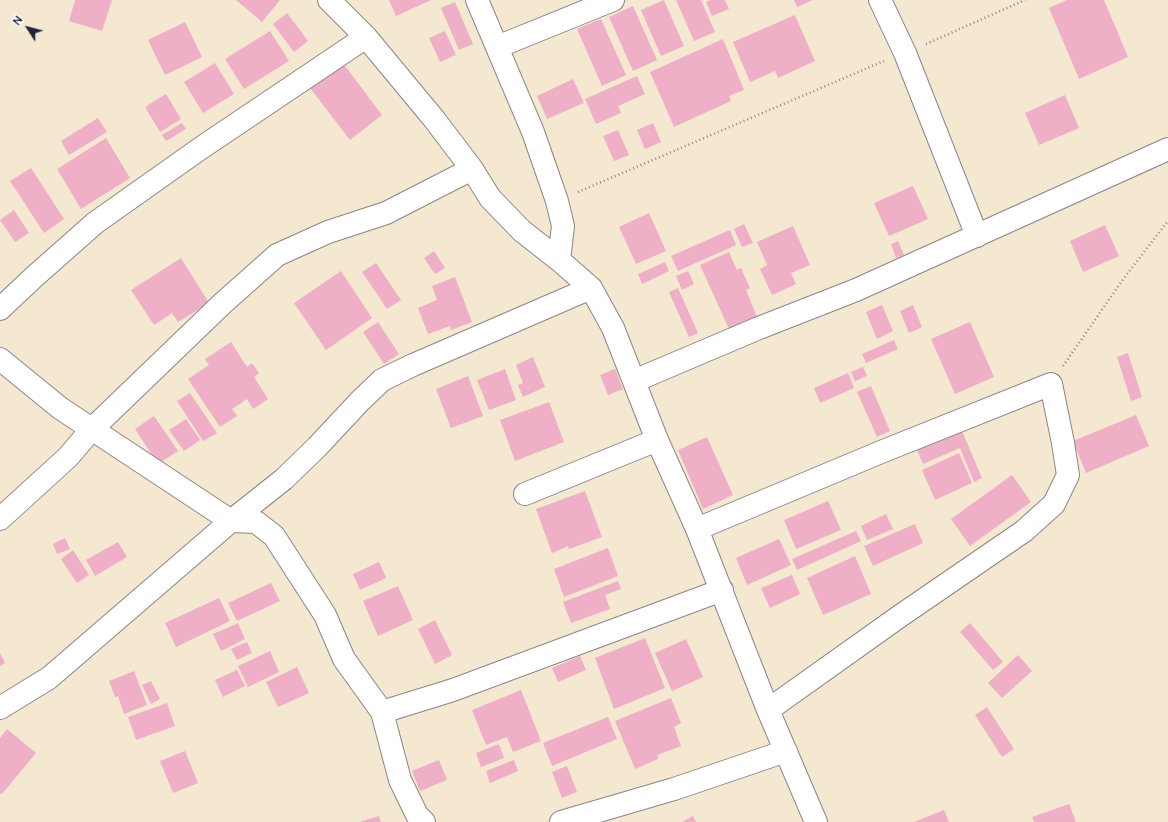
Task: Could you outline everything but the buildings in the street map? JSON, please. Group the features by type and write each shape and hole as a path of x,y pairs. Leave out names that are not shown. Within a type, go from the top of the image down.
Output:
{"street":[{"path":"330,0 366,37 434,119 472,168 490,198 522,231 559,260 591,288 613,328 657,440 722,590 768,710 816,822"},
{"path":"477,0 533,132 557,201 563,226 559,260"},
{"path":"497,47 613,0"},
{"path":"880,0 905,53 977,236"},
{"path":"0,309 95,223 201,148 366,37"},
{"path":"634,381 759,328 856,290 1168,149"},
{"path":"0,519 68,457 91,430 223,303 277,255 328,232 386,213 472,168"},
{"path":"0,708 49,678 289,473 317,447 382,380 413,365 591,288"},
{"path":"0,359 60,408 91,430 231,521 256,522 274,536 324,615 344,659 382,712 400,780 417,815 424,822"},
{"path":"696,529 1051,384 1068,475 1054,504 1024,531 900,616 768,710"},
{"path":"525,494 657,440"},
{"path":"382,712 453,690 722,590"},
{"path":"560,822 674,789 786,751"}],"path":[{"path":"557,201 1026,0"},
{"path":"1051,384 1124,278 1168,221"}]}
